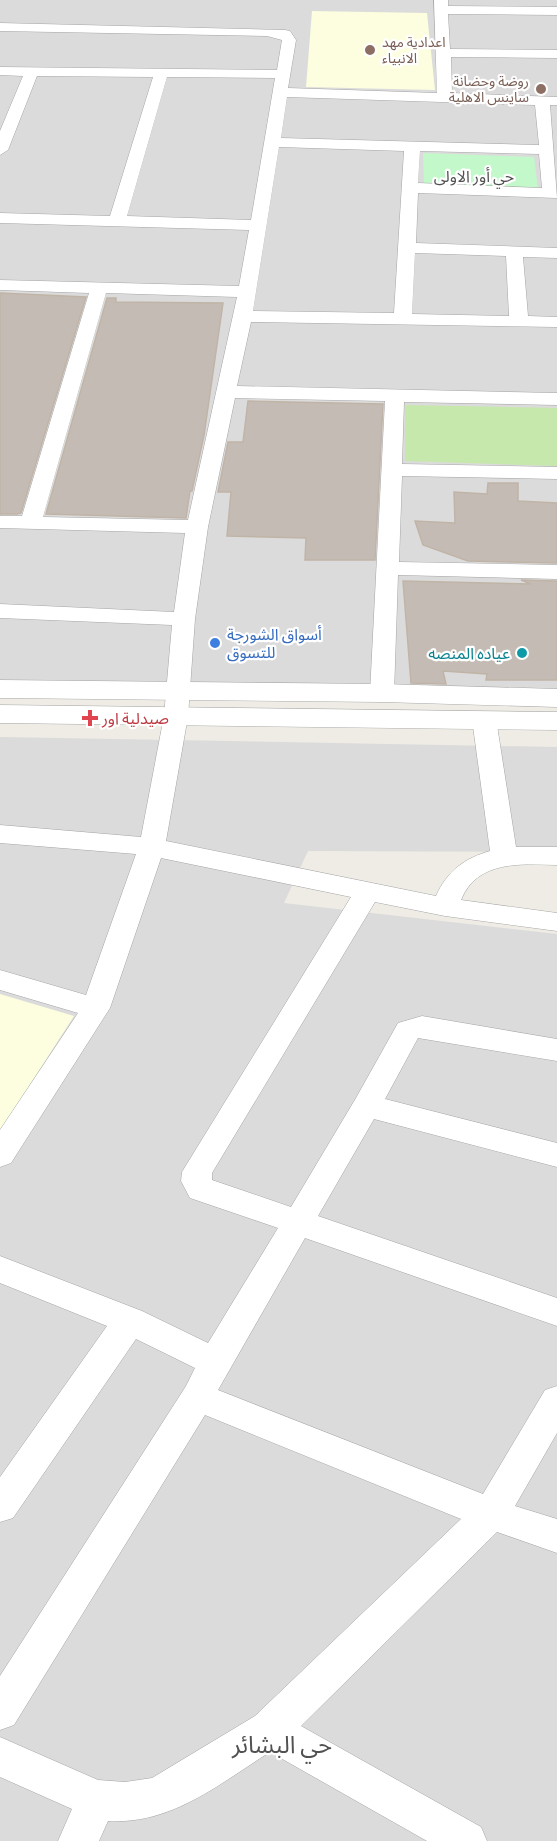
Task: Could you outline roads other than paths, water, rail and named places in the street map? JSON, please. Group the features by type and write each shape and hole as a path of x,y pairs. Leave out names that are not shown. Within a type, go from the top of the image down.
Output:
{"street":[{"path":"446,98 442,5 557,11"},
{"path":"0,27 267,32 285,34 290,40 243,316 197,527 184,619 177,703 152,847 96,1008 0,1155"},
{"path":"445,53 557,54"},
{"path":"0,70 160,73 446,98 550,100 547,150 554,193 410,188"},
{"path":"0,150 32,71"},
{"path":"117,221 160,73"},
{"path":"274,142 547,150"},
{"path":"403,320 412,147"},
{"path":"0,218 259,225"},
{"path":"406,248 557,253"},
{"path":"514,251 519,321"},
{"path":"0,285 246,292"},
{"path":"31,523 99,288"},
{"path":"243,316 557,322"},
{"path":"227,393 557,399"},
{"path":"382,693 393,470 394,395"},
{"path":"393,470 557,474"},
{"path":"0,522 197,527"},
{"path":"389,568 557,572"},
{"path":"0,611 184,619"},
{"path":"0,689 177,703 557,721"},
{"path":"0,714 382,693 557,698"},
{"path":"484,719 504,855"},
{"path":"0,834 82,839 152,847 445,907 557,922"},
{"path":"445,907 449,893 464,874 485,861 504,855 557,856"},
{"path":"367,892 197,1172 196,1181 201,1189 557,1312"},
{"path":"0,980 96,1008"},
{"path":"0,1711 198,1397 215,1362 367,1106 408,1030 414,1026 557,1050"},
{"path":"367,1106 557,1155"},
{"path":"0,1269 130,1322 215,1362"},
{"path":"0,1506 130,1322"},
{"path":"198,1397 491,1514 557,1536"},
{"path":"0,1757 97,1800 125,1802 155,1798 180,1786 269,1730 491,1514 557,1401"},
{"path":"269,1730 467,1841"},
{"path":"78,1841 97,1800"}],"place":[{"name":"اعدادية مهد الانبياء","path":"370,50"},
{"name":"روضة وحضانة ساينس الاهلية","path":"541,89"},
{"name":"أسواق الشورجة للتسوق","path":"215,643"},
{"name":"عياده المنصه","path":"522,653"},
{"name":"صيدلية اور","path":"90,718"}],"district":[{"name":"حي أور الاولى","path":"474,176"},
{"name":"حي البشائر","path":"282,1745"}]}
